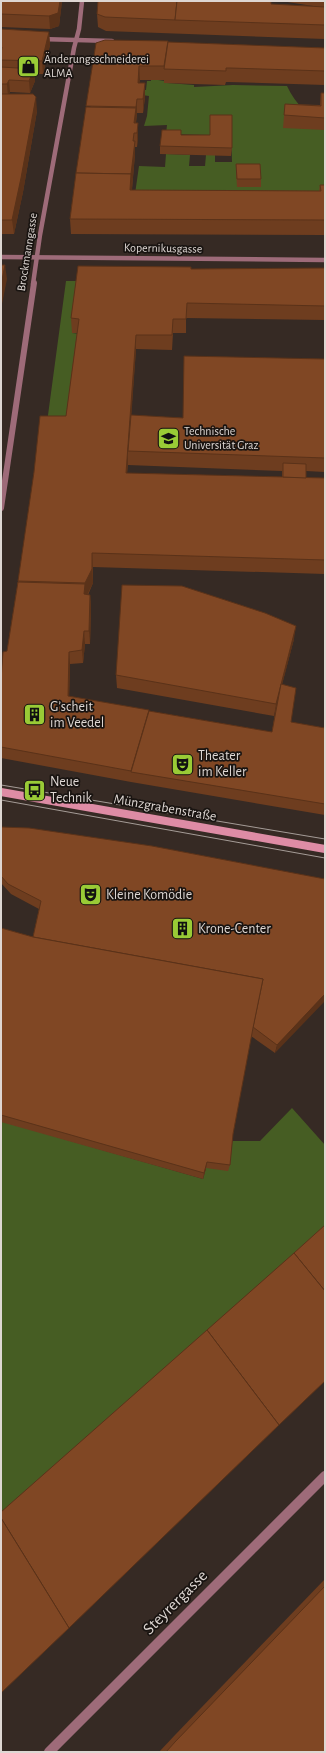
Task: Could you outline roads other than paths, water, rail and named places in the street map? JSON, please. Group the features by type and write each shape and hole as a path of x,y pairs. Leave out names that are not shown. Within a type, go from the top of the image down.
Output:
{"main road":[{"name":"Münzgrabenstraße","path":"1,792 325,849"}],"street":[{"name":"Brockmanngasse","path":"1,508 37,257 77,40 82,1"},
{"path":"31,39 114,41"},
{"name":"Kopernikusgasse","path":"1,257 325,260"},
{"name":"Steyrergasse","path":"49,1752 325,1476"}],"tram line":[{"path":"1,785 325,839"},
{"path":"1,800 325,858"}],"place":[{"name":"Änderungsschneiderei ALMA","path":"29,66"},
{"name":"Technische Universität Graz","path":"168,438"},
{"name":"G’scheit im Veedel","path":"34,715"},
{"name":"Theater im Keller","path":"183,764"},
{"name":"Neue Technik","path":"35,790"},
{"name":"Kleine Komödie","path":"90,895"},
{"name":"Krone-Center","path":"182,929"}]}
